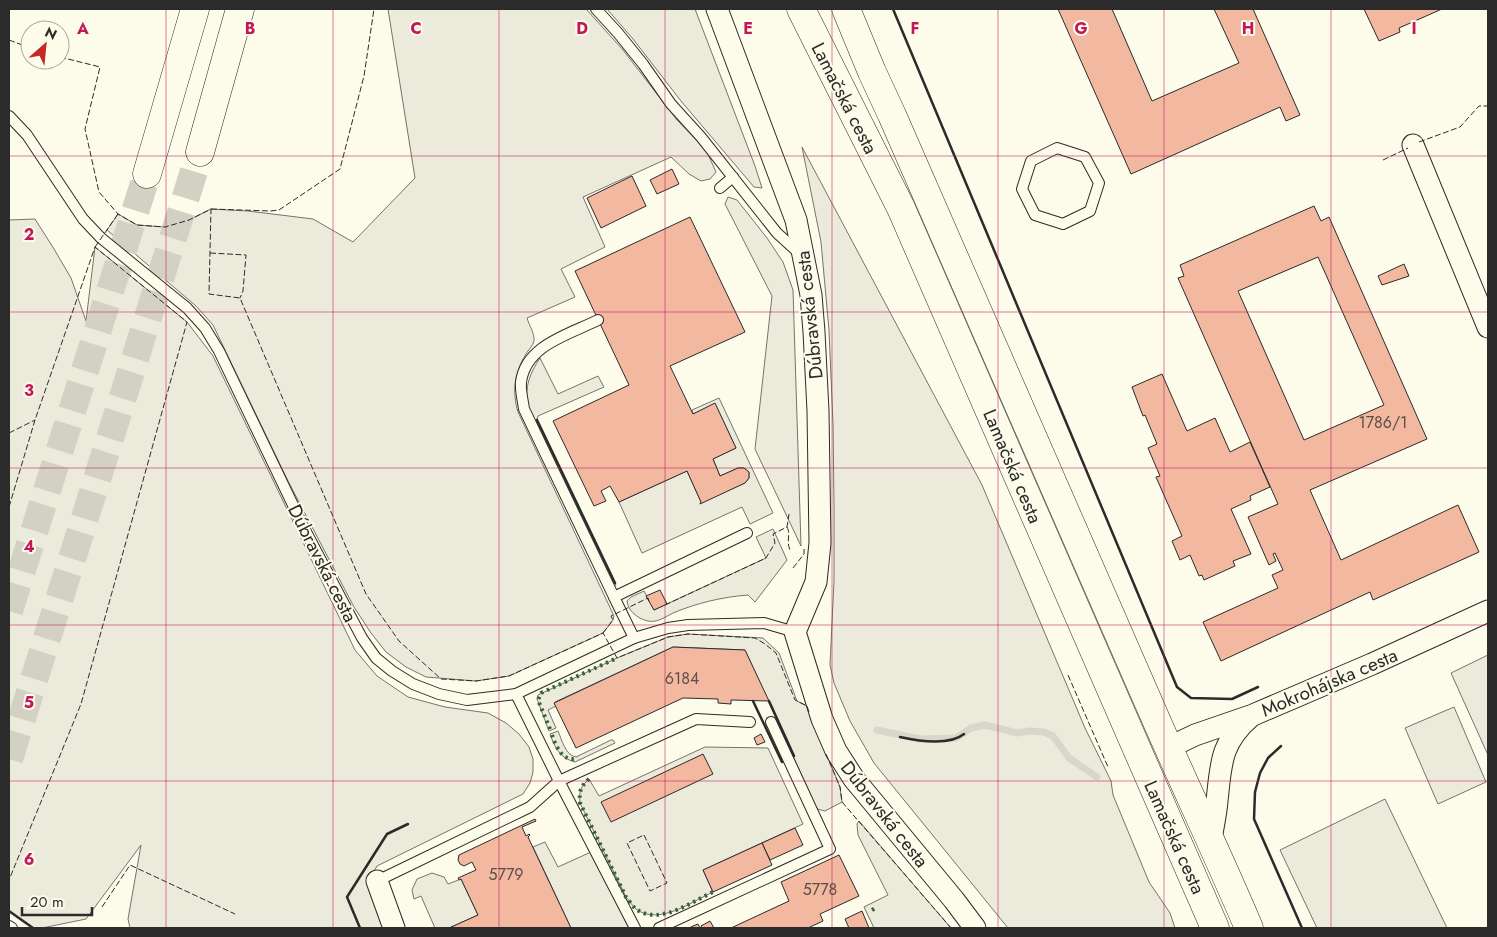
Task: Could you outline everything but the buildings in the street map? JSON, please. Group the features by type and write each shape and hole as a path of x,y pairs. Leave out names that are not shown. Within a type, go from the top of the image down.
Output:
{"main road":[{"path":"147,174 195,9"},
{"path":"200,152 240,9"},
{"name":"Lamačská cesta","path":"800,9 901,208 1215,928"},
{"name":"Lamačská cesta","path":"846,9 1168,748 1211,839 1249,928"},
{"path":"1148,775 1150,762 1168,748"}],"street":[{"name":"Dúbravská cesta","path":"717,9 796,220 811,295 820,493 820,543 816,582 795,632 822,719 836,751 854,779 975,928"},
{"path":"1413,145 1488,327"},
{"name":"Mokrohájska cesta","path":"1168,748 1195,735 1252,715 1372,664 1488,611"},
{"path":"1211,839 1217,800 1218,778 1223,756 1238,730 1252,715"},
{"path":"377,881 394,928"}],"lane":[{"path":"596,9 643,64 671,104 701,137 777,233 804,258"},
{"name":"Dúbravská cesta","path":"9,116 27,135 83,219 101,238 187,308 205,328 219,351 303,526 362,638 376,658 392,672 413,684 439,694 468,700 516,694 634,638 668,628 688,625 764,624 795,632"},
{"path":"1057,148 1085,157 1099,183 1090,211 1063,224 1035,215 1022,189 1031,161 1057,148"},
{"path":"720,188 733,177"},
{"path":"598,320 540,348 528,360 520,383 524,409 634,638"},
{"path":"614,597 747,533"},
{"path":"516,694 635,928"},
{"path":"377,881 530,807 559,781 696,719 750,722"},
{"path":"659,928 830,849 771,722"}],"shaded area":[{"path":"388,9 586,9 623,50 677,120 706,150 716,172 710,179 701,181 689,174 671,157 583,197 605,247 561,269 575,297 527,318 533,332 534,341 522,361 515,383 518,412 614,616 603,633 509,676 476,681 426,677 406,667 386,652 354,607 288,481 213,325 196,306 107,230 118,214 137,225 165,227 189,220 211,209 248,211 313,219 353,242 415,178"},
{"path":"607,9 695,9 762,188 754,187 681,101"},
{"path":"802,147 982,485 1085,728 1111,781 1113,795 1149,882 1170,913 1175,928 1008,928 874,763 850,721 834,683 830,665 834,581 834,506 829,330 821,242"},
{"path":"728,197 737,200 767,238 783,262 793,290 801,546 755,449 772,296 725,204"},
{"path":"35,219 71,278 86,321 95,247 187,322 213,356 355,650 377,676 408,697 445,707 488,713 506,723 519,734 529,747 533,759 533,772 530,783 523,794 377,866 368,882 387,928 130,928 128,919 141,845 86,919 42,928 33,928 9,911 9,220"},
{"path":"540,358 558,394 598,376 604,387 538,416 537,420 616,585 613,586 527,404 529,380"},
{"path":"719,398 773,513 750,524 742,507 642,553 619,502 687,471 701,502 745,483 749,478 749,472 744,468 738,468 720,476 713,459 736,448 715,404 693,414 692,410"},
{"path":"773,529 787,560 755,602 748,595 719,599 691,606 655,621 644,620 629,608 627,601 644,591 654,610 766,558 756,537"},
{"path":"688,634 763,638 779,653 797,701 807,706 840,787 842,802 825,811 817,809 745,650 673,647 555,702 556,706 548,710 556,728 549,731 537,699 538,695 617,658 668,637"},
{"path":"1488,655 1488,755 1451,673"},
{"path":"1454,707 1486,782 1438,804 1405,728"},
{"path":"558,731 569,753 576,757 611,740 615,743 575,762 565,758 556,748 550,734"},
{"path":"705,747 768,748 803,824 703,870 713,892 675,911 655,915 645,914 636,909 626,897 580,803 581,790 589,779 599,796"},
{"path":"1385,799 1447,928 1317,928 1280,850"},
{"path":"859,821 951,928 874,928 864,907 888,895 858,835 857,824"},
{"path":"545,842 558,867 591,852 629,928 571,928 533,847"},
{"path":"432,873 444,877 448,884 461,879 478,915 449,928 435,928 421,896 414,899 412,890 417,879"}],"waterway":[{"path":"877,730 920,739 956,738 971,728 985,725 1017,733 1030,731 1044,732 1053,736 1069,758 1097,777"}],"tunnel":[{"path":"9,759 200,152"},
{"path":"9,611 147,174"}],"hedge":[{"path":"550,729 538,700 541,693 617,658"},
{"path":"552,735 558,749 564,756 573,759 578,758"},
{"path":"589,779 581,790 580,803 626,897 636,909 645,914 665,914 713,892"},
{"path":"872,910 877,907"}],"fence":[{"path":"211,209 279,210 340,169 364,76 374,9"},
{"path":"9,40 20,44"},
{"path":"70,60 100,67 85,129 99,192 118,214 137,225 165,227 189,220 211,209 209,294 240,298 366,594 399,641 441,679 476,681 509,676 603,633 617,658 668,637 688,634 755,638 776,653 795,700 807,706 809,712"},
{"path":"1419,142 1460,127 1479,106 1488,106"},
{"path":"1383,160 1408,148"},
{"path":"95,247 118,214"},
{"path":"9,507 35,420 95,247 187,322 81,704 9,880"},
{"path":"210,253 246,255 243,291 240,298"},
{"path":"9,433 35,420"},
{"path":"665,605 766,558 775,543 773,534 787,527 789,514"},
{"path":"787,527 790,550"},
{"path":"793,568 804,554 804,549"},
{"path":"603,633 613,620 611,616 648,598 649,601"},
{"path":"1068,675 1108,767"},
{"path":"826,754 840,787 842,802 951,928"},
{"path":"644,835 667,883 650,891 627,843 644,835"},
{"path":"102,907 130,865 235,914"}],"wall":[{"path":"893,9 1177,687 1191,698 1232,699 1258,687"},
{"path":"537,420 615,583"},
{"path":"753,701 782,762"},
{"path":"769,701 794,756"},
{"path":"900,737 924,741 942,741 958,738 964,734"},
{"path":"1281,746 1268,758 1260,773 1255,792 1254,819 1302,928"},
{"path":"360,928 347,897 387,834 408,824"},
{"path":"9,911 33,928"}]}
